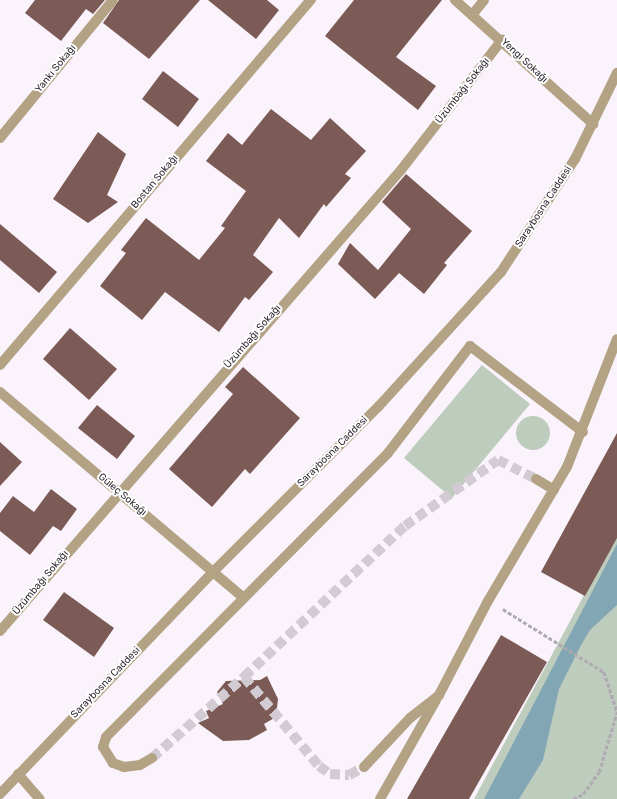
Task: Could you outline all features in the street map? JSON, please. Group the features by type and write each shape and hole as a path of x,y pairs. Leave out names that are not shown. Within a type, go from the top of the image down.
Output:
{"street":[{"name":"Yankı Sokağı","path":"0,138 113,0"},
{"name":"Bostan Sokağı","path":"0,365 311,0"},
{"name":"Yengi Sokağı","path":"455,0 502,40 592,124"},
{"path":"472,15 484,0"},
{"name":"Üzümbağı Sokağı","path":"0,631 118,492 402,170 502,40"},
{"name":"Saraybosna Caddesi","path":"0,794 213,572 380,406 501,272 575,159 617,73"},
{"path":"380,799 439,695 488,601 554,490 583,432 617,339"},
{"path":"152,758 140,765 124,767 113,764 103,747 106,737 388,453 470,346 583,432"},
{"name":"Güleç Sokağı","path":"0,392 244,598"},
{"path":"536,479 554,490"},
{"path":"364,767 410,718 439,695"},
{"path":"18,774 40,799"}],"path":[{"path":"488,601 586,659 604,672 617,711 599,772 583,794 573,799"}],"green space":[{"path":"482,365 530,404 452,498 404,458"},
{"path":"530,416 536,416 545,421 549,427 549,439 545,445 536,450 530,450 521,445 516,436 516,430 521,421"},
{"path":"617,533 617,799 474,799 561,638"}],"water":[{"path":"617,544 617,605 590,630 559,689 543,760 519,799 484,799"}],"building":[{"path":"35,0 105,0 93,14 86,9 61,41 25,13"},
{"path":"119,0 200,0 149,59 103,23"},
{"path":"208,0 267,0 279,10 256,39"},
{"path":"354,0 442,0 396,57 436,86 418,110 325,36"},
{"path":"163,71 199,99 178,127 142,99"},
{"path":"271,109 311,140 330,118 366,151 345,174 351,178 326,207 324,204 299,238 279,218 253,255 273,272 249,300 245,297 219,332 165,292 142,320 100,286 126,253 121,250 146,218 199,260 225,228 221,226 246,191 206,161 228,133 242,145"},
{"path":"98,132 126,154 107,195 118,202 88,223 53,199"},
{"path":"406,174 472,231 444,263 447,265 424,294 399,273 375,299 338,264 350,243 378,270 411,229 382,202"},
{"path":"0,224 57,272 39,293 0,260"},
{"path":"70,328 117,369 89,400 43,359"},
{"path":"243,367 300,418 250,474 245,469 212,507 169,469 233,394 225,387"},
{"path":"97,405 135,436 117,459 78,428"},
{"path":"617,433 617,538 585,596 541,572"},
{"path":"0,442 22,462 0,486"},
{"path":"51,489 77,509 61,531 53,526 30,555 0,531 0,513 13,496 34,512"},
{"path":"64,592 114,628 94,657 43,620"},
{"path":"501,635 547,662 469,799 407,799"},
{"path":"267,676 278,699 276,717 264,724 267,730 249,740 223,741 198,723 209,718 206,711 223,704 217,692 226,681 260,680"}],"tunnel":[{"path":"152,758 244,677 405,526 498,460 536,479"},
{"path":"244,677 319,766 330,774 349,775 364,767"}]}
